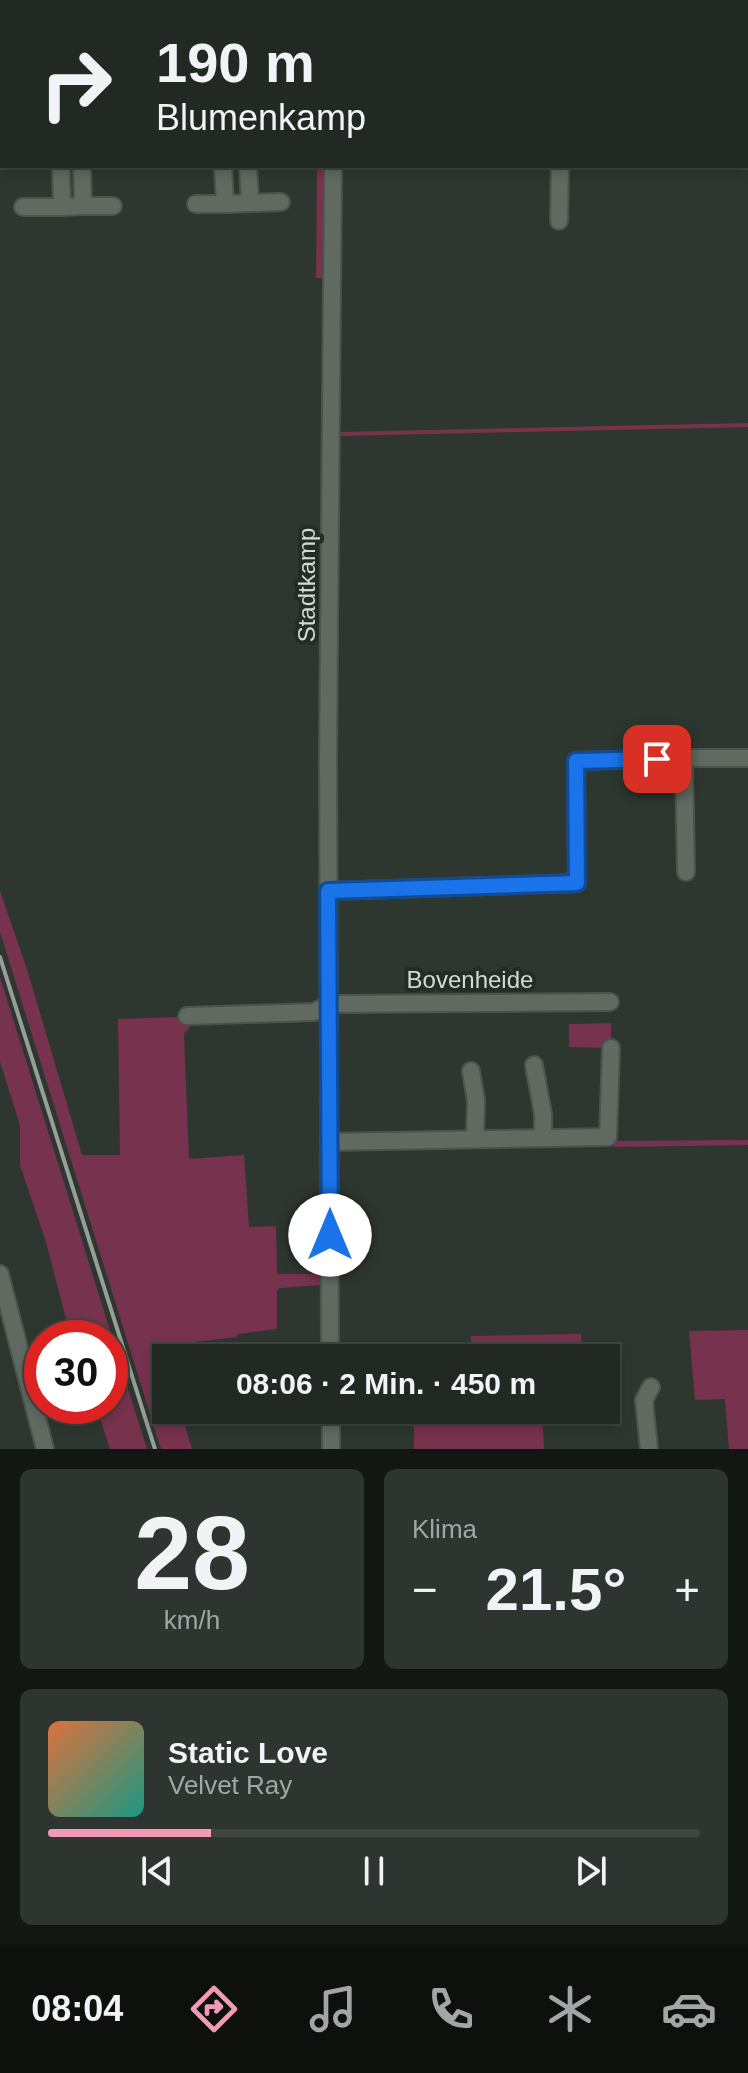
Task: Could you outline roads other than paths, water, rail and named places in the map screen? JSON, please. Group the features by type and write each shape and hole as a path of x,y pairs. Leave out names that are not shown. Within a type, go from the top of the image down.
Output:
{"street":[{"path":"61,168 62,207"},
{"path":"82,168 83,206"},
{"path":"223,168 225,204"},
{"path":"248,168 250,203"},
{"name":"Stadtkamp","path":"330,1344 328,891 333,168"},
{"path":"559,221 560,168"},
{"path":"196,204 281,202"},
{"path":"23,207 113,206"},
{"path":"684,758 686,872"},
{"path":"328,891 577,883 576,761 748,758"},
{"name":"Bovenheide","path":"330,1004 610,1002"},
{"path":"187,1016 314,1012 330,1004"},
{"path":"329,1142 608,1137 611,1048"},
{"path":"534,1065 543,1114 543,1138"},
{"path":"471,1071 476,1101 475,1139"},
{"path":"0,1274 45,1449"},
{"path":"649,1449 644,1400 651,1387"},
{"path":"331,1424 331,1449"}],"railway":[{"path":"0,957 155,1449"}]}
